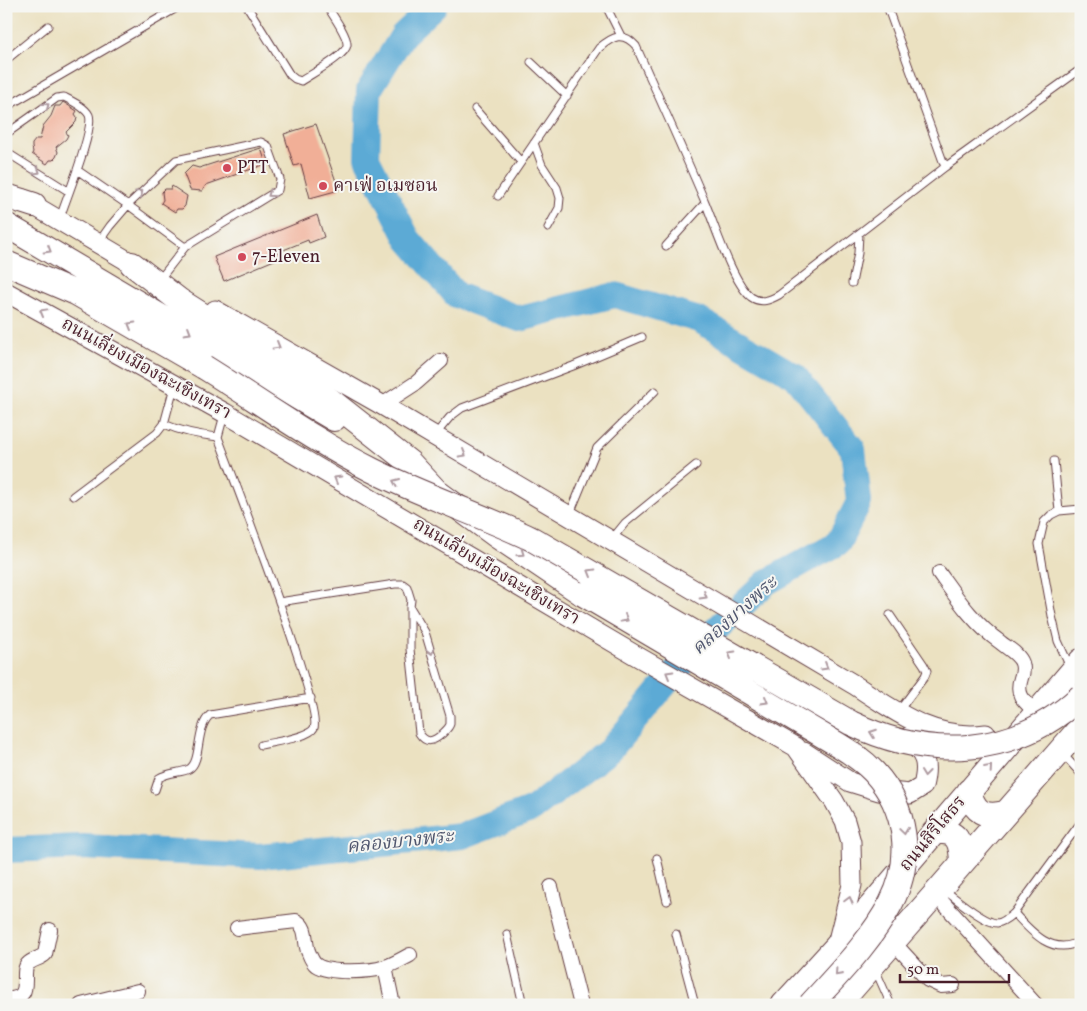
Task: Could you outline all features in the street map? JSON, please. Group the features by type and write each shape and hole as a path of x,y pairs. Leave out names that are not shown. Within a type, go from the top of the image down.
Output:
{"highway":[{"path":"6,196 34,205"},
{"path":"6,225 410,463"},
{"name":"ถนนเลี่ยงเมืองฉะเชิงเทรา","path":"6,253 76,293"},
{"path":"6,264 76,293 204,367 351,459 393,480 532,539 871,733 906,744 937,747 977,746 995,743 1009,740 1042,726 1081,696"},
{"path":"132,264 180,301 302,378 410,463 437,492 531,561 583,594 837,744 856,756 872,770 892,796 903,824 905,840 904,864 898,886 884,915 866,942 810,1005"},
{"name":"ถนนสิริโสธร","path":"783,1005 836,947 1076,666"},
{"path":"838,1005 1081,727"},
{"path":"969,791 974,805 982,813 993,816 1005,813"},
{"path":"935,832 943,831 955,837 962,846 962,862"}],"main road":[{"path":"6,189 132,264 382,405 433,437 783,642 898,713 940,732 973,736 992,733 1033,717"},
{"name":"ถนนเลี่ยงเมืองฉะเชิงเทรา","path":"6,292 225,413 635,655 796,747 841,814 851,842 852,886 836,947"},
{"path":"796,747 850,782 879,791 910,794 923,786 926,760 918,748 853,684"}],"street":[{"path":"382,405 416,383 441,361"},
{"path":"939,573 976,623 1014,653 1022,662 1023,671 1018,691 1033,717"},
{"path":"551,887 580,1005"},
{"path":"938,891 1036,1005"},
{"path":"237,928 296,921 302,923 307,949 316,965 326,968 354,972 384,967 410,955"},
{"path":"6,999 20,996 24,990 26,966 45,954 50,930"},
{"path":"893,942 928,980 941,986 953,985"},
{"path":"384,967 393,1005"},
{"path":"81,1005 138,991"}],"lane":[{"path":"6,107 180,6"},
{"path":"247,6 290,75 301,81 336,58 344,51 347,44 346,38 327,6"},
{"path":"606,6 621,36"},
{"path":"887,6 945,167"},
{"path":"6,60 48,26"},
{"path":"498,196 599,48 608,40 621,36 629,38 636,46 705,203 726,256 744,290 753,299 770,300 945,167 1081,69"},
{"path":"531,62 567,96"},
{"path":"6,134 57,98 64,97 88,113 91,122 88,139 68,190 59,220"},
{"path":"475,109 521,162"},
{"path":"98,244 128,205 176,160 261,142 268,146 280,179 278,190 185,247 160,279"},
{"path":"534,143 542,165 557,188 560,198 559,208 548,228"},
{"path":"6,152 68,190"},
{"path":"77,170 185,247"},
{"path":"666,246 705,203"},
{"path":"852,283 858,253 859,234"},
{"path":"433,437 450,417 462,408 573,366 642,337"},
{"path":"73,496 146,442 164,424 174,385"},
{"path":"569,516 597,448 655,391"},
{"path":"225,413 218,437 279,602 311,698 315,725 306,735 261,745"},
{"path":"164,424 180,432 218,437"},
{"path":"1054,462 1059,511"},
{"path":"610,541 625,523 696,464"},
{"path":"1076,666 1058,641 1039,544 1044,522 1052,515 1059,511 1081,509"},
{"path":"279,602 403,584 407,587 410,592 410,607 410,649 419,733 423,739 430,741 435,740 447,730 450,724 450,716 425,632 410,607"},
{"path":"890,615 924,665 926,671 925,676 898,713"},
{"path":"154,790 159,778 168,773 190,768 194,764 202,724 210,715 311,698"},
{"path":"1060,751 1081,774"},
{"path":"938,891 985,919 996,923 1007,920 1080,825"},
{"path":"657,858 667,901"},
{"path":"1014,913 1032,933 1042,940 1062,946 1074,945 1081,940"},
{"path":"507,934 523,1005"},
{"path":"676,934 695,1005"},
{"path":"873,965 891,1005"}],"building":[{"path":"63,102 77,111 75,114 77,117 76,122 66,132 68,135 66,139 56,147 58,152 56,157 47,164 32,154 32,144 36,139 40,139 43,126 51,116 55,106 60,106"},
{"path":"316,124 339,190 310,198 301,164 294,166 284,134"},
{"path":"261,148 266,164 206,185 202,191 190,190 184,174 192,166 199,168"},
{"path":"172,186 187,196 185,206 182,209 177,209 175,212 161,203 163,200 162,192 165,189 171,189"},
{"path":"317,215 324,237 309,243 308,240 276,253 279,258 224,281 214,257"}],"waterway":[{"name":"คลองบางพระ","path":"6,850 83,847 260,856 462,836 533,809 610,750 694,650 767,582 838,543 859,502 853,449 795,376 699,320 615,295 520,319 456,295 408,239 367,158 369,90 403,35 434,6"}],"place":[{"name":"PTT","path":"227,168"},
{"name":"คาเฟ่ อเมซอน","path":"323,186"},
{"name":"7-Eleven","path":"242,257"}]}
